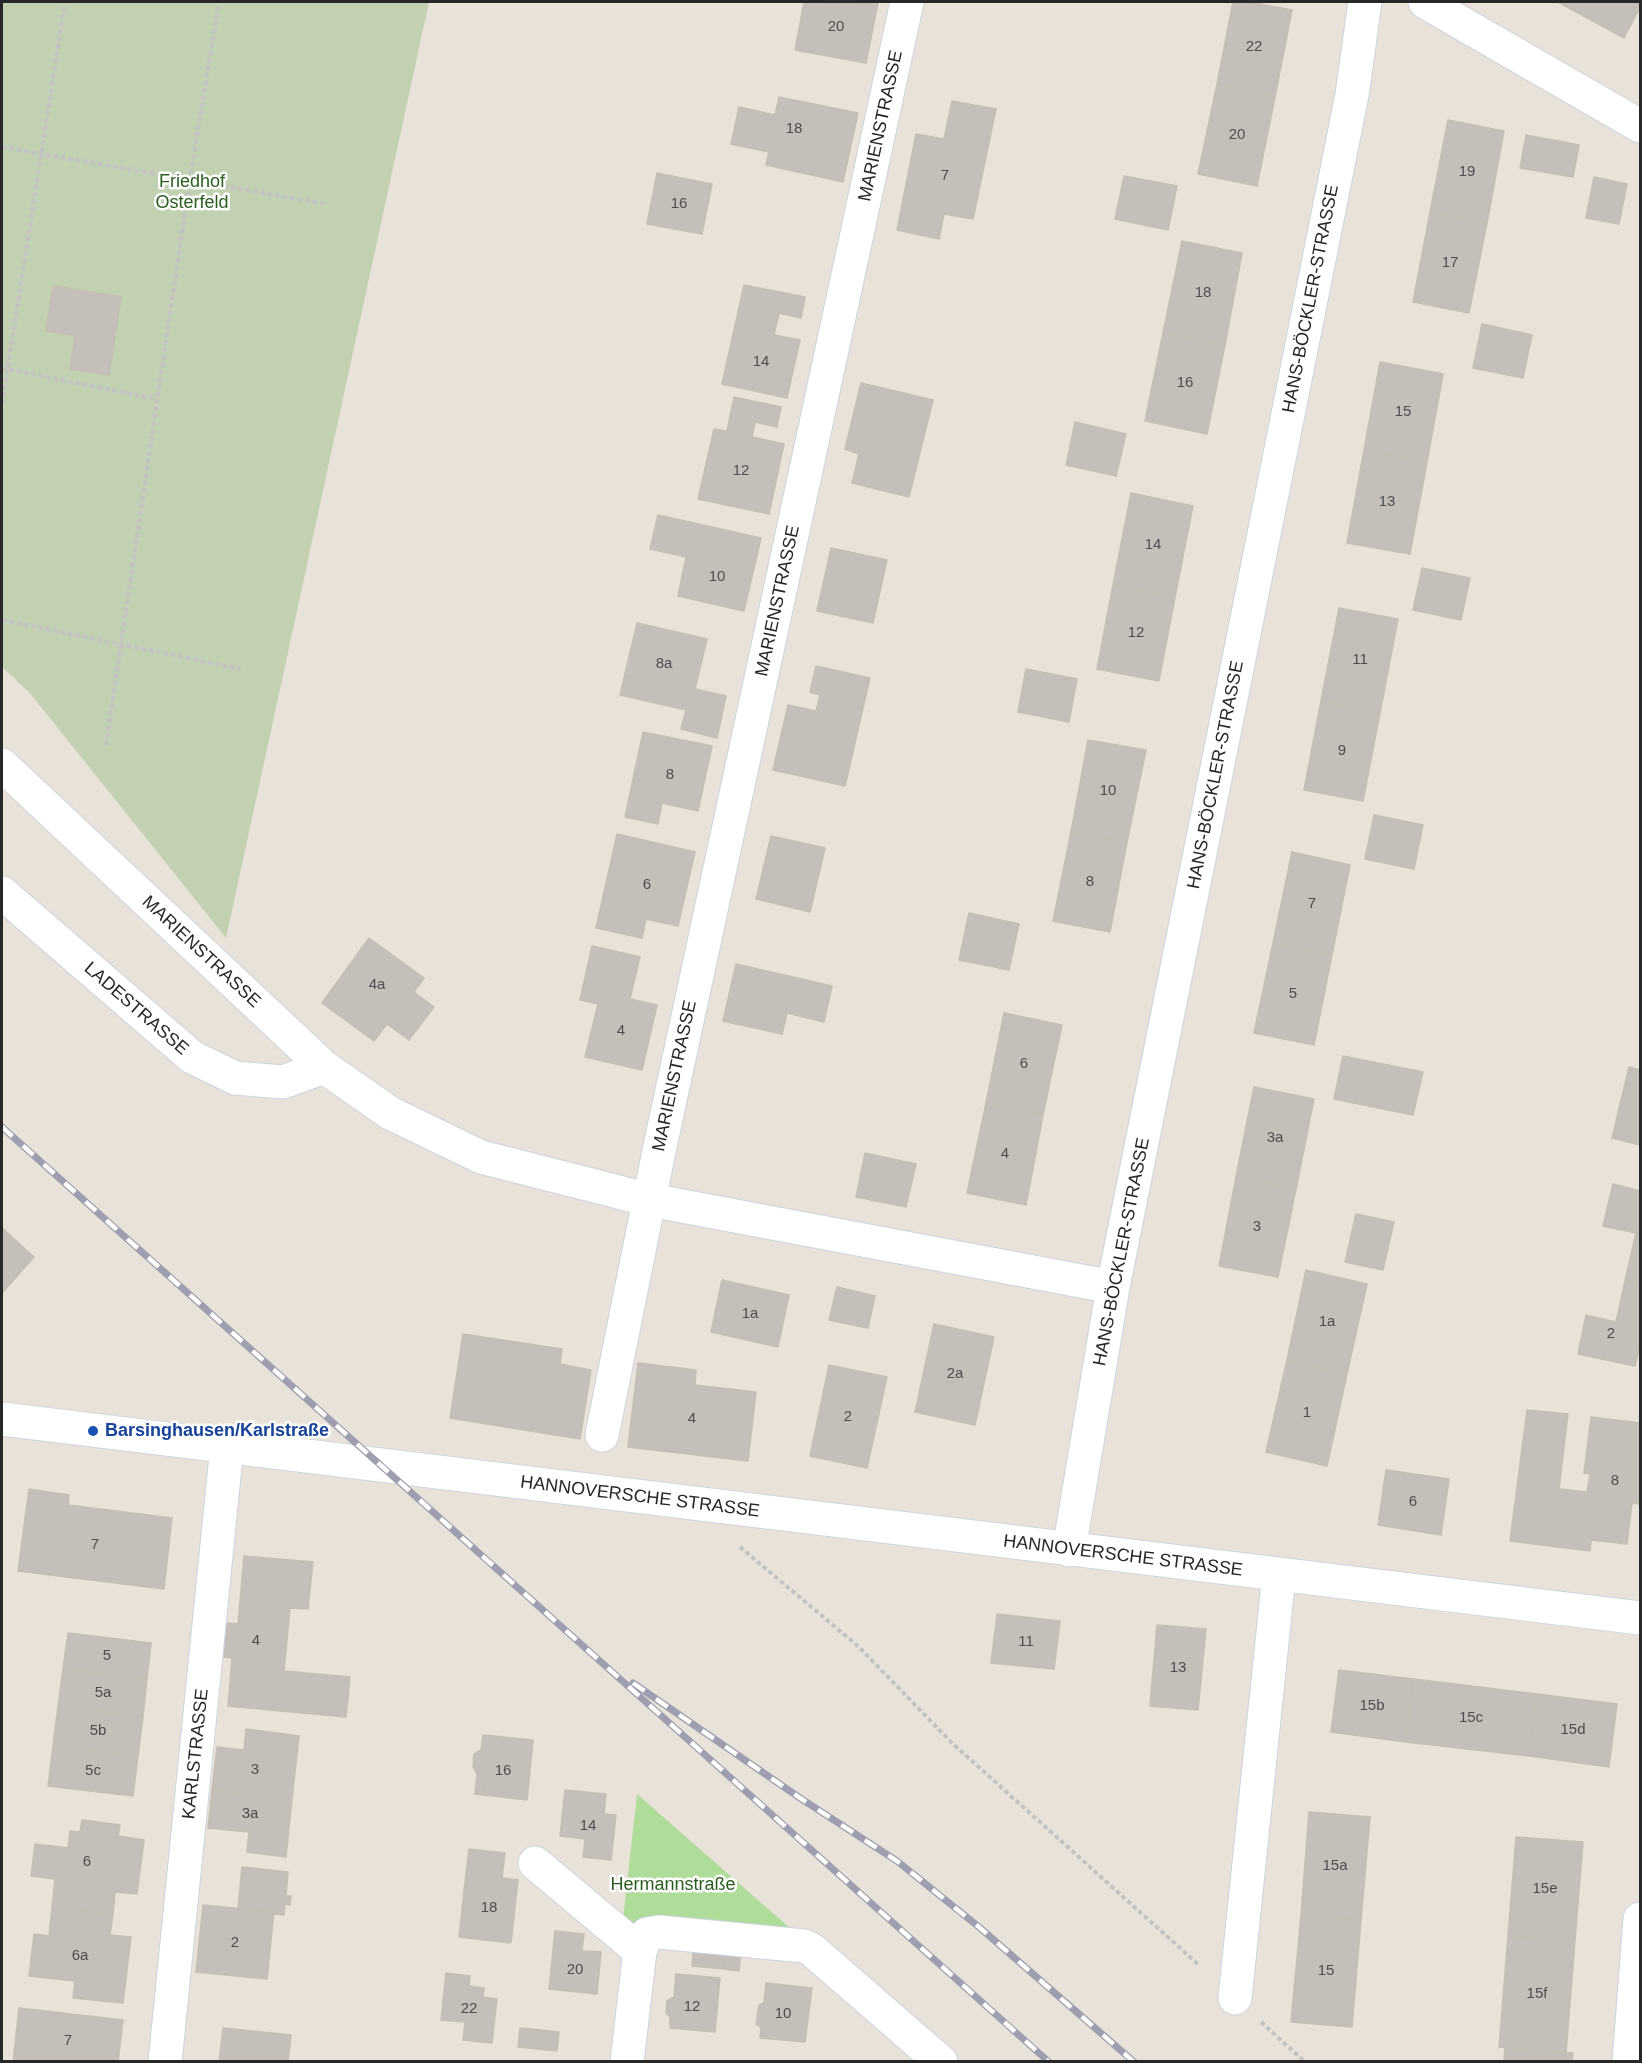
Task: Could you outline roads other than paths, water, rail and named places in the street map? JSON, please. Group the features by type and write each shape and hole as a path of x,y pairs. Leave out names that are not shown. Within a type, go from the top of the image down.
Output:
{"street":[{"name":"MARIENSTRASSE","path":"650,1200 907,2"},
{"name":"HANS-BÖCKLER-STRASSE","path":"1069,1550 1113,1287 1352,94 1365,2"},
{"path":"1425,2 1641,126"},
{"name":"MARIENSTRASSE","path":"2,765 324,1067 390,1113 481,1157 650,1200 1113,1287"},
{"name":"LADESTRASSE","path":"2,892 192,1057 235,1078 283,1082 324,1067"},
{"path":"602,1435 650,1200"},
{"name":"HANNOVERSCHE STRASSE","path":"2,1419 1641,1618"},
{"name":"KARLSTRASSE","path":"165,2061 227,1446"},
{"path":"1235,1998 1279,1575"},
{"path":"535,1863 640,1951"},
{"path":"1629,2061 1641,1919"},
{"path":"627,2061 640,1951 646,1934 659,1932 804,1947 812,1950 941,2061"}],"railway":[{"path":"2,1127 1049,2062"},
{"path":"633,1683 800,1798 897,1861 979,1927 1134,2062"}],"place":[{"name":"Barsinghausen/Karlstraße","path":"93,1431"}],"park label":[{"name":"Friedhof Osterfeld","path":"192,192"},
{"name":"Hermannstraße","path":"673,1885"}]}
